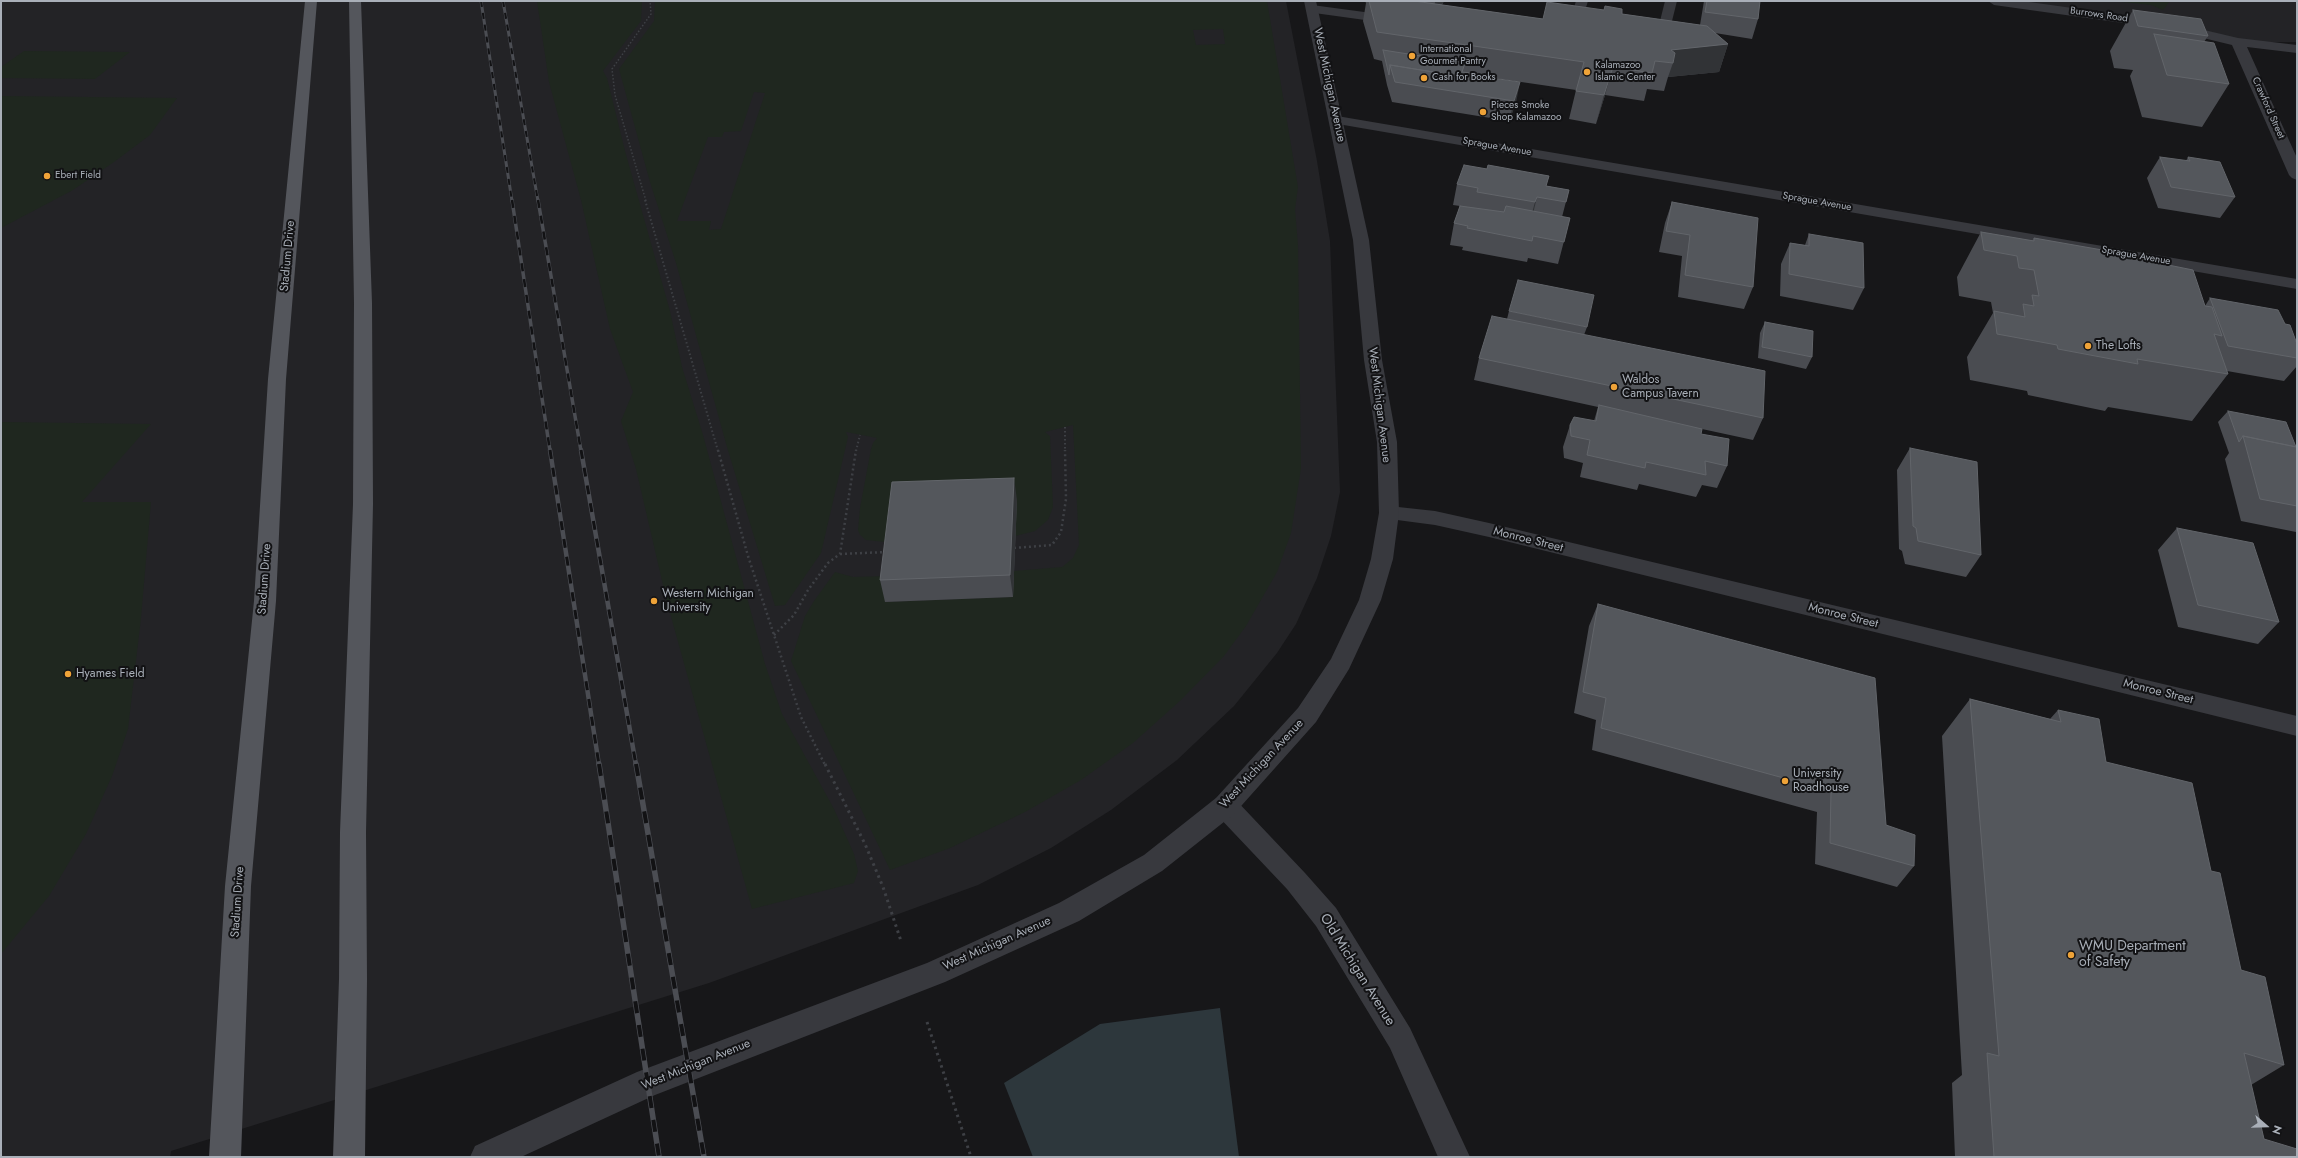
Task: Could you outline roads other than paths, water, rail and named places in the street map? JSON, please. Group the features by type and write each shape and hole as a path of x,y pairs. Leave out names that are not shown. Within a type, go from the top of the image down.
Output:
{"main road":[{"name":"Stadium Drive","path":"225,1157 238,886 264,609 277,379 310,1"},
{"path":"349,1157 353,979 353,832 363,496 363,295 355,1"}],"street":[{"path":"1582,1 1577,17 1608,22"},
{"path":"1632,26 1664,30 1671,1"},
{"name":"Burrows Road","path":"1994,1 2166,25 2238,42 2297,49"},
{"path":"1311,5 1409,22"},
{"name":"West Michigan Avenue","path":"486,1157 648,1083 935,972 1069,912 1153,863 1225,806 1307,715 1341,663 1370,600 1382,559 1388,513 1386,442 1373,360 1364,262 1337,120 1311,5"},
{"name":"Crawford Street","path":"2238,42 2297,175"},
{"name":"Sprague Avenue","path":"1337,120 2297,284"},
{"name":"Monroe Street","path":"1388,513 1435,518 1481,528 2297,726"},
{"name":"Old Michigan Avenue","path":"1225,806 1296,881 1326,917 1400,1038 1454,1157"}],"railway":[{"path":"481,1 512,201"},
{"path":"503,1 538,201"},
{"path":"512,200 550,451"},
{"path":"538,200 581,451"},
{"path":"550,450 599,765"},
{"path":"581,450 636,765"},
{"path":"599,764 659,1157"},
{"path":"636,764 704,1157"}],"place":[{"name":"International Gourmet Pantry","path":"1412,56"},
{"name":"Kalamazoo Islamic Center","path":"1587,72"},
{"name":"Cash for Books","path":"1424,78"},
{"name":"Pieces Smoke Shop Kalamazoo","path":"1483,112"},
{"name":"Ebert Field","path":"47,176"},
{"name":"The Lofts","path":"2088,346"},
{"name":"Waldos Campus Tavern","path":"1614,387"},
{"name":"Western Michigan University","path":"654,601"},
{"name":"Hyames Field","path":"68,674"},
{"name":"University Roadhouse","path":"1785,781"},
{"name":"WMU Department of Safety","path":"2071,955"}]}
